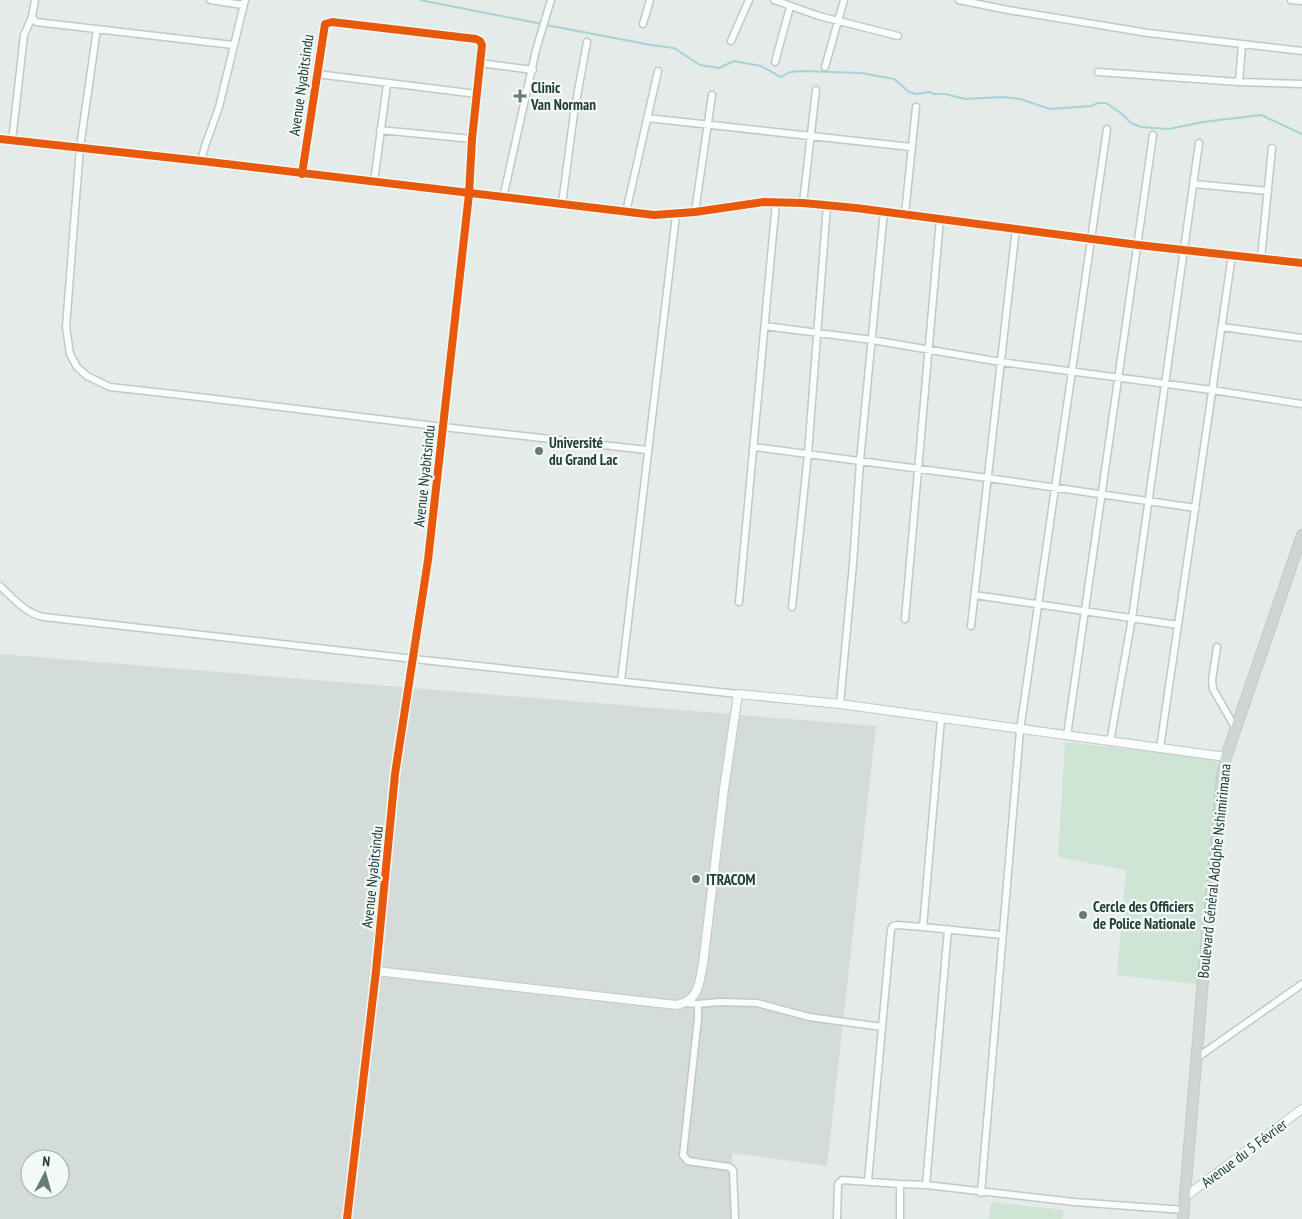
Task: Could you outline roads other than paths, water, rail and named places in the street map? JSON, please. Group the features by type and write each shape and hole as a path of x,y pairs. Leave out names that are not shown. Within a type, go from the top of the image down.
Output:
{"main road":[{"name":"Boulevard Général Adolphe Nshimirimana","path":"1184,1215 1219,800 1226,757 1302,535"}],"street":[{"path":"12,141 24,35 32,17 34,0"},
{"path":"202,161 205,146 219,107 244,3 210,0"},
{"path":"503,198 540,36 551,0"},
{"path":"643,24 650,0"},
{"path":"731,41 749,0"},
{"path":"774,0 790,7 898,36"},
{"path":"825,67 844,0"},
{"path":"959,0 1148,33 1302,51"},
{"path":"1291,0 1302,2"},
{"path":"775,62 790,7"},
{"path":"32,17 36,22 233,45"},
{"name":"Avenue Nyabitsindu","path":"302,174 324,26 328,22 480,41 482,45 472,139 469,194 428,560 395,774 376,971 347,1219"},
{"path":"97,29 80,147 66,328 70,354 77,367 87,376 110,387 647,450"},
{"path":"562,204 574,112 587,42"},
{"path":"1239,82 1242,45"},
{"path":"480,62 532,70"},
{"path":"626,212 658,71"},
{"path":"1098,72 1239,82 1302,84"},
{"path":"317,74 477,94"},
{"path":"374,182 387,84"},
{"path":"803,203 816,90"},
{"path":"695,212 712,95"},
{"path":"905,214 916,107"},
{"path":"647,118 911,148"},
{"path":"981,1193 1020,730 1107,129"},
{"path":"380,130 472,139"},
{"path":"1067,736 1153,135"},
{"path":"0,140 80,147 654,215 695,212 764,202 803,203 884,211 1185,250 1302,263"},
{"path":"1110,742 1132,618 1199,143"},
{"path":"1261,258 1272,148"},
{"path":"1194,184 1268,190"},
{"path":"739,602 776,202"},
{"path":"792,607 808,454 827,205"},
{"path":"840,704 860,461 884,211"},
{"path":"621,681 676,214"},
{"path":"905,619 940,219"},
{"path":"971,626 1016,228"},
{"path":"1160,748 1232,255"},
{"path":"765,326 872,340 1001,362 1302,404"},
{"path":"1222,327 1302,338"},
{"path":"754,447 918,468 1196,508"},
{"path":"0,586 33,614 44,617 414,659 840,704 1226,757"},
{"path":"975,595 1178,626"},
{"path":"1217,647 1212,680 1213,689 1236,729"},
{"path":"685,1003 697,991 703,964 724,789 738,694"},
{"path":"924,927 941,719"},
{"path":"868,1181 891,929 897,925 1002,935"},
{"path":"926,1186 948,930"},
{"path":"376,971 676,1005 720,1002 757,1003 809,1017 882,1027"},
{"path":"1198,1057 1302,984"},
{"path":"698,1004 683,1155 688,1160 731,1168 733,1173 735,1219"},
{"name":"Avenue du 5 Février","path":"1186,1197 1302,1109"},
{"path":"838,1219 839,1182 846,1180 926,1186 1184,1215"},
{"path":"900,1184 900,1219"}],"waterway":[{"path":"420,0 542,24"},
{"path":"546,25 674,48 700,65 719,68 734,61 761,66 781,77 790,72 802,71 861,73 894,79 909,92 916,94 930,92 965,99 1003,97 1020,99 1050,109 1106,103 1131,123 1141,127 1169,129 1203,122 1261,115 1302,134"}],"place":[{"name":"Clinic Van Norman","path":"520,96"},
{"name":"Université du Grand Lac","path":"539,451"},
{"name":"ITRACOM","path":"696,879"},
{"name":"Cercle des Officiers de Police Nationale","path":"1083,915"}]}
